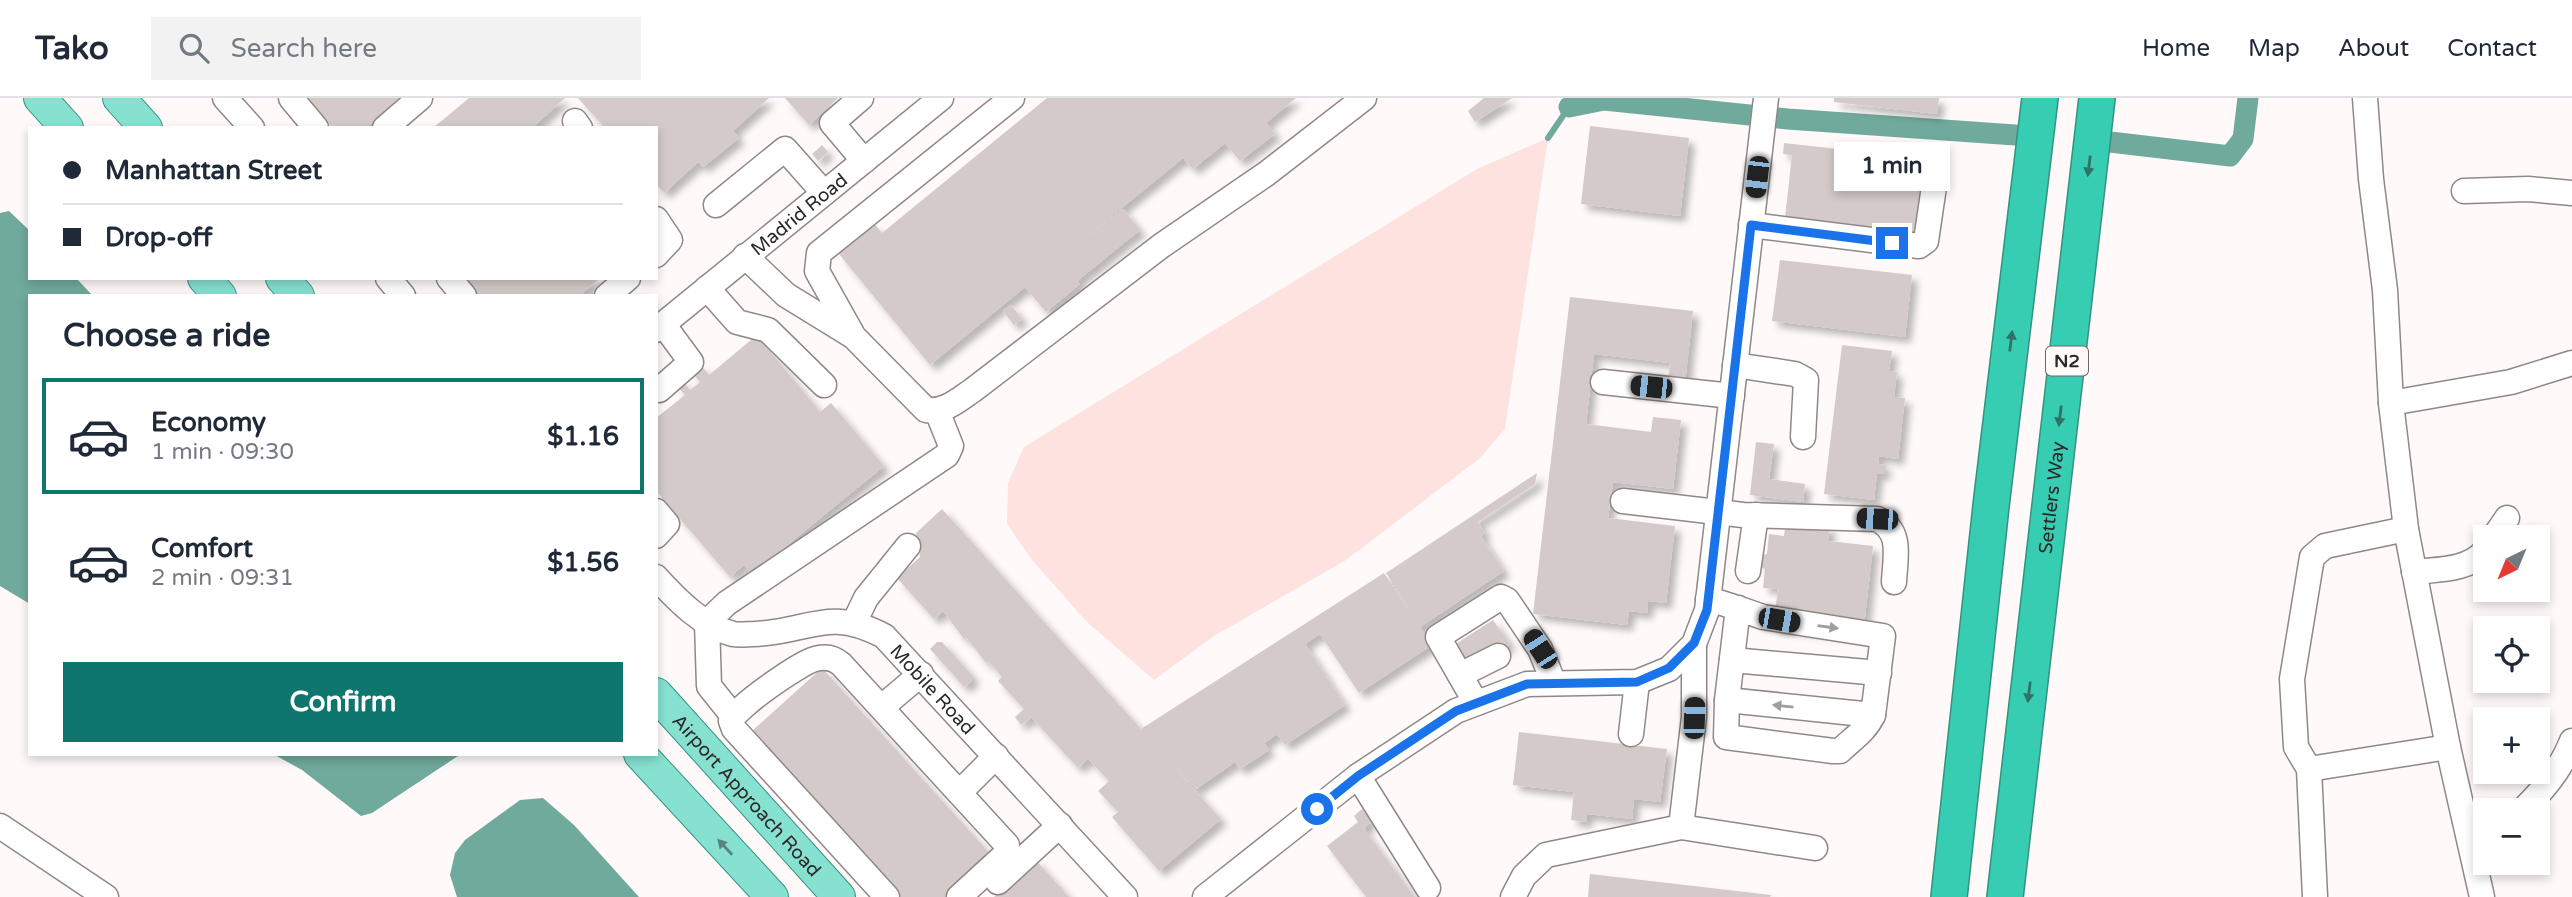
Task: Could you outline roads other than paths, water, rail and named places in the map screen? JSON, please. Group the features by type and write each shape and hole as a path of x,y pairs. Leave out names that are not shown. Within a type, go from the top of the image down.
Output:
{"highway":[{"path":"1949,897 1991,506 2040,98"},
{"name":"Settlers Way","path":"2005,897 2097,98"},
{"path":"1937,897 1991,506"}],"main road":[{"path":"40,98 65,126"},
{"path":"120,98 144,126"},
{"path":"206,280 218,294"},
{"path":"284,280 296,294"},
{"name":"Airport Approach Road","path":"658,696 839,897"},
{"path":"642,756 772,897"}],"street":[{"path":"225,98 250,126"},
{"path":"291,98 314,126"},
{"path":"387,126 420,98"},
{"path":"861,98 832,124 864,160"},
{"name":"Madrid Road","path":"660,327 941,98"},
{"path":"853,337 817,271 816,260 820,253 1012,98"},
{"path":"745,257 786,295 853,337 919,406 937,411 950,407 1161,246 1266,174 1364,98"},
{"path":"1681,827 1694,718 1694,643 1708,599 1766,98"},
{"path":"2365,98 2371,179 2385,290 2391,403 2406,528 2448,747 2473,819"},
{"path":"716,205 785,149 824,193"},
{"path":"1751,225 1919,246 1926,241 1936,173"},
{"path":"2464,191 2528,189 2572,193"},
{"path":"658,222 670,240 658,253"},
{"path":"390,280 401,294"},
{"path":"451,280 462,294"},
{"path":"609,294 626,280"},
{"path":"707,288 737,322 768,330 824,385"},
{"path":"658,391 691,362 660,327"},
{"path":"2391,403 2499,385 2558,370 2572,363"},
{"path":"1735,365 1795,374 1806,380 1803,437"},
{"path":"1603,382 1732,396"},
{"path":"887,897 734,729 733,716 709,686 707,622 727,603 947,455 951,446 937,411"},
{"path":"1623,501 1718,513 1882,521 1892,529 1896,538 1894,582"},
{"path":"658,513 667,524 658,534"},
{"path":"1748,571 1756,515"},
{"path":"2315,897 2309,769 2296,747 2292,679 2312,557 2325,546 2406,528"},
{"path":"854,623 866,598 908,546"},
{"path":"2414,572 2459,567 2473,562"},
{"name":"Mobile Road","path":"658,579 707,622 734,634 773,633 821,620 854,623 884,636 1125,897"},
{"path":"1476,703 1439,640 1439,635 1501,597 1507,600 1540,649 1553,681"},
{"path":"1708,599 1738,608 1763,617 1883,636 1873,715 1862,733 1847,742 1840,751 1726,737 1727,699 1738,608"},
{"path":"1212,895 1358,776 1456,711 1527,684 1553,681 1637,682 1669,668 1694,643"},
{"path":"1460,675 1498,656"},
{"path":"733,716 814,659 825,657 841,664 961,791 1008,849 959,897"},
{"path":"1732,660 1879,673"},
{"path":"882,707 921,674"},
{"path":"1630,734 1637,682"},
{"path":"1727,699 1873,715"},
{"path":"2535,798 2549,784 2564,761 2572,741"},
{"path":"2309,769 2448,747"},
{"path":"961,791 996,757"},
{"path":"1358,776 1428,888"},
{"path":"981,897 1060,825"},
{"path":"0,826 106,897"},
{"path":"1513,897 1524,876 1546,855 1681,827 1815,848"},
{"path":"2479,875 2480,896"}],"waterway":[{"path":"2110,142 2230,156 2243,139 2248,98"},
{"path":"1569,107 1604,100 1788,119 2015,135"},
{"path":"1548,138 1569,107"}]}
